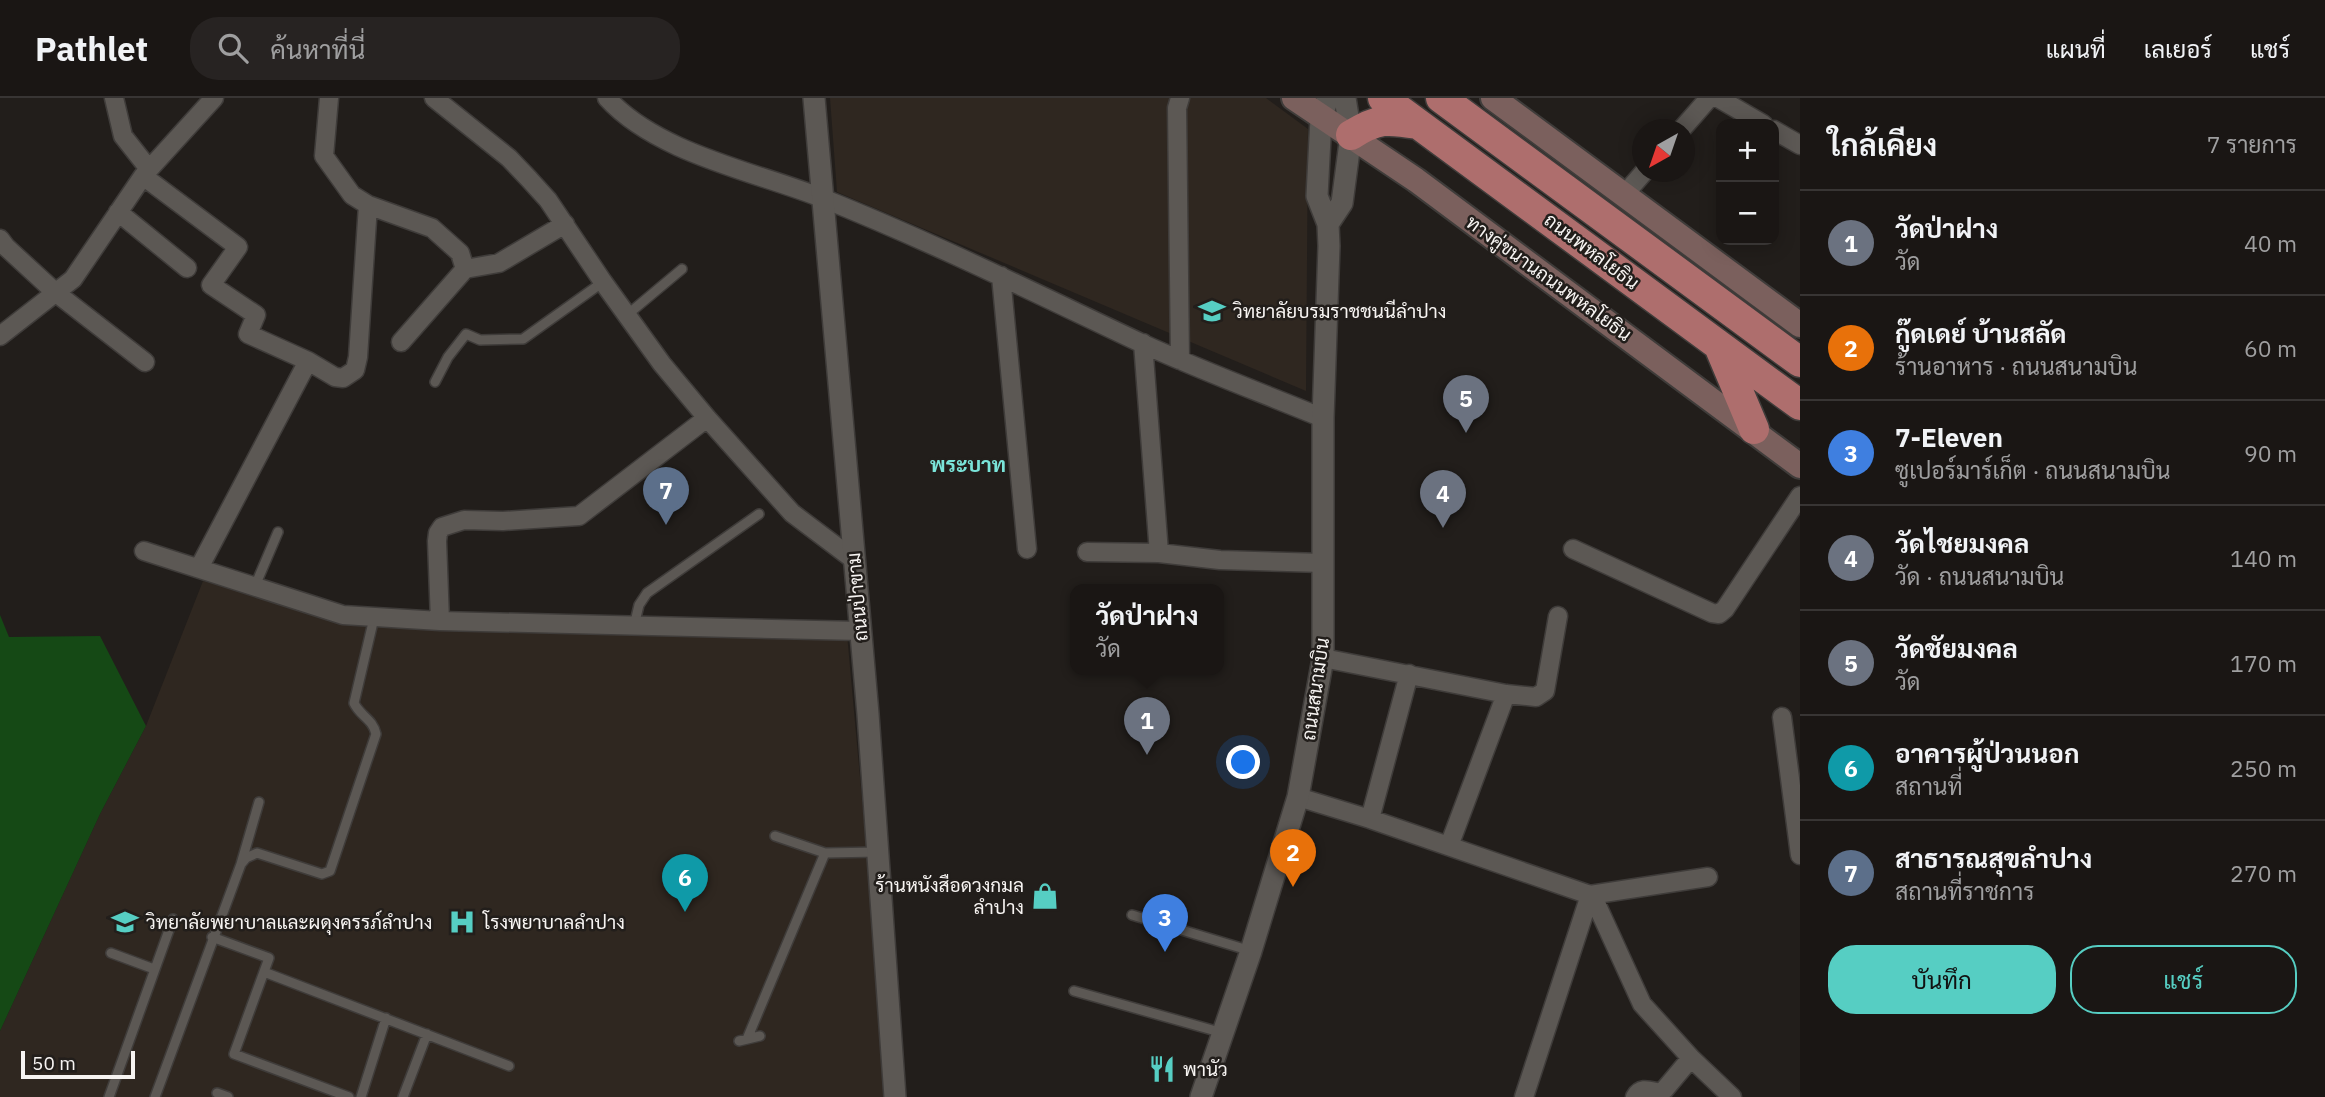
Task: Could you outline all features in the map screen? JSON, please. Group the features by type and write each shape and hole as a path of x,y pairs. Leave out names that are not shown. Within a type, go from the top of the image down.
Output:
{"highway":[{"name":"ถนนพหลโยธิน","path":"1383,98 1800,405"},
{"name":"ถนนพหลโยธิน","path":"1441,98 1800,362"},
{"path":"1351,135 1364,127 1388,119 1418,124"},
{"path":"1719,345 1754,429"}],"main road":[{"name":"ทางคู่ขนานถนนพหลโยธิน","path":"1294,98 1324,108 1351,135 1754,429 1800,466"},
{"path":"1493,98 1800,325"}],"street":[{"path":"114,98 123,136 146,173 238,247 211,285 256,315 248,334 308,361 335,377 344,378 355,370 358,357 368,205"},
{"path":"0,335 73,279 146,173 214,98"},
{"path":"329,98 324,156 352,195 368,205 432,228 460,253 465,269"},
{"path":"434,98 509,158 548,200 662,364 707,418 792,513 853,559"},
{"path":"607,98 631,121 664,141 821,198 1001,276 1180,360 1323,418"},
{"name":"ถนนป่าขาม","path":"814,98 868,713 895,1097"},
{"path":"1180,360 1177,108 1181,98"},
{"name":"ถนนสนามบิน","path":"1328,224 1342,203 1351,135 1345,98"},
{"path":"1691,119 1709,98"},
{"path":"1718,98 1754,119"},
{"name":"ถนนสนามบิน","path":"1201,1097 1251,951 1298,797 1323,658 1323,418 1328,224 1317,196 1324,108"},
{"path":"1779,133 1800,145"},
{"path":"1624,195 1635,182"},
{"path":"118,212 187,268"},
{"path":"401,342 465,269 499,263 565,224"},
{"path":"0,239 55,292 145,362"},
{"path":"1001,276 1027,549"},
{"path":"1143,343 1159,553"},
{"path":"199,568 308,361"},
{"path":"440,621 437,541 442,527 464,520 503,522 579,516 707,418"},
{"path":"1573,549 1719,614 1725,609 1800,496"},
{"path":"144,551 342,615 440,621 860,631"},
{"path":"1087,552 1159,553 1220,560 1323,563"},
{"path":"1323,658 1506,694 1536,697 1545,691 1558,616"},
{"path":"1370,819 1409,674"},
{"path":"1449,846 1506,694"},
{"path":"1782,717 1800,855"},
{"path":"1298,797 1590,895 1708,877"},
{"path":"1590,895 1642,1004 1691,1058 1732,1097"},
{"path":"1524,1097 1590,895"},
{"path":"1635,1097 1642,1090 1660,1093 1691,1058"}],"lane":[{"path":"627,316 682,269"},
{"path":"435,382 448,357 466,334 480,340 523,339 603,282"},
{"path":"634,626 639,605 647,593 759,514"},
{"path":"254,586 278,532"},
{"path":"240,864 257,853 322,874 330,871 376,734 374,725 356,709 354,703 374,618"},
{"path":"155,1097 240,864 259,802"},
{"path":"775,836 825,853 877,852"},
{"path":"760,1036 743,1040 825,853"},
{"path":"1132,915 1251,951"},
{"path":"109,1097 173,919"},
{"path":"212,937 269,958 234,1054 349,1097"},
{"path":"111,953 154,969"},
{"path":"264,972 509,1066"},
{"path":"1074,991 1223,1033"},
{"path":"361,1097 386,1018"},
{"path":"403,1097 427,1034"},
{"path":"217,1093 229,1097"}],"shaded area":[{"name":"วิทยาลัยบรมราชชนนีลำปาง","path":"830,98 1266,98 1308,129 1306,391 837,192"},
{"name":"โรงพยาบาลลำปาง","path":"203,581 361,625 847,634 889,1097 0,1097 0,1031 100,814 146,726"}],"green space":[{"path":"0,615 9,637 100,636 146,726 100,814 0,1031"}],"place":[{"name":"วิทยาลัยบรมราชชนนีลำปาง","path":"1212,311"},
{"name":"วัดชัยมงคล","path":"1466,433"},
{"name":"สาธารณสุขลำปาง","path":"666,525"},
{"name":"วัดไชยมงคล","path":"1443,528"},
{"name":"วัดป่าฝาง","path":"1147,755"},
{"name":"กู๊ดเดย์ บ้านสลัด","path":"1293,887"},
{"name":"ร้านหนังสือดวงกมล ลำปาง","path":"1045,896"},
{"name":"อาคารผู้ป่วนนอก","path":"685,912"},
{"name":"วิทยาลัยพยาบาลและผดุงครรภ์ลําปาง","path":"125,922"},
{"name":"โรงพยาบาลลำปาง","path":"462,922"},
{"name":"7-Eleven","path":"1165,952"},
{"name":"พานัว","path":"1162,1069"}],"district":[{"name":"พระบาท","path":"968,464"}]}
